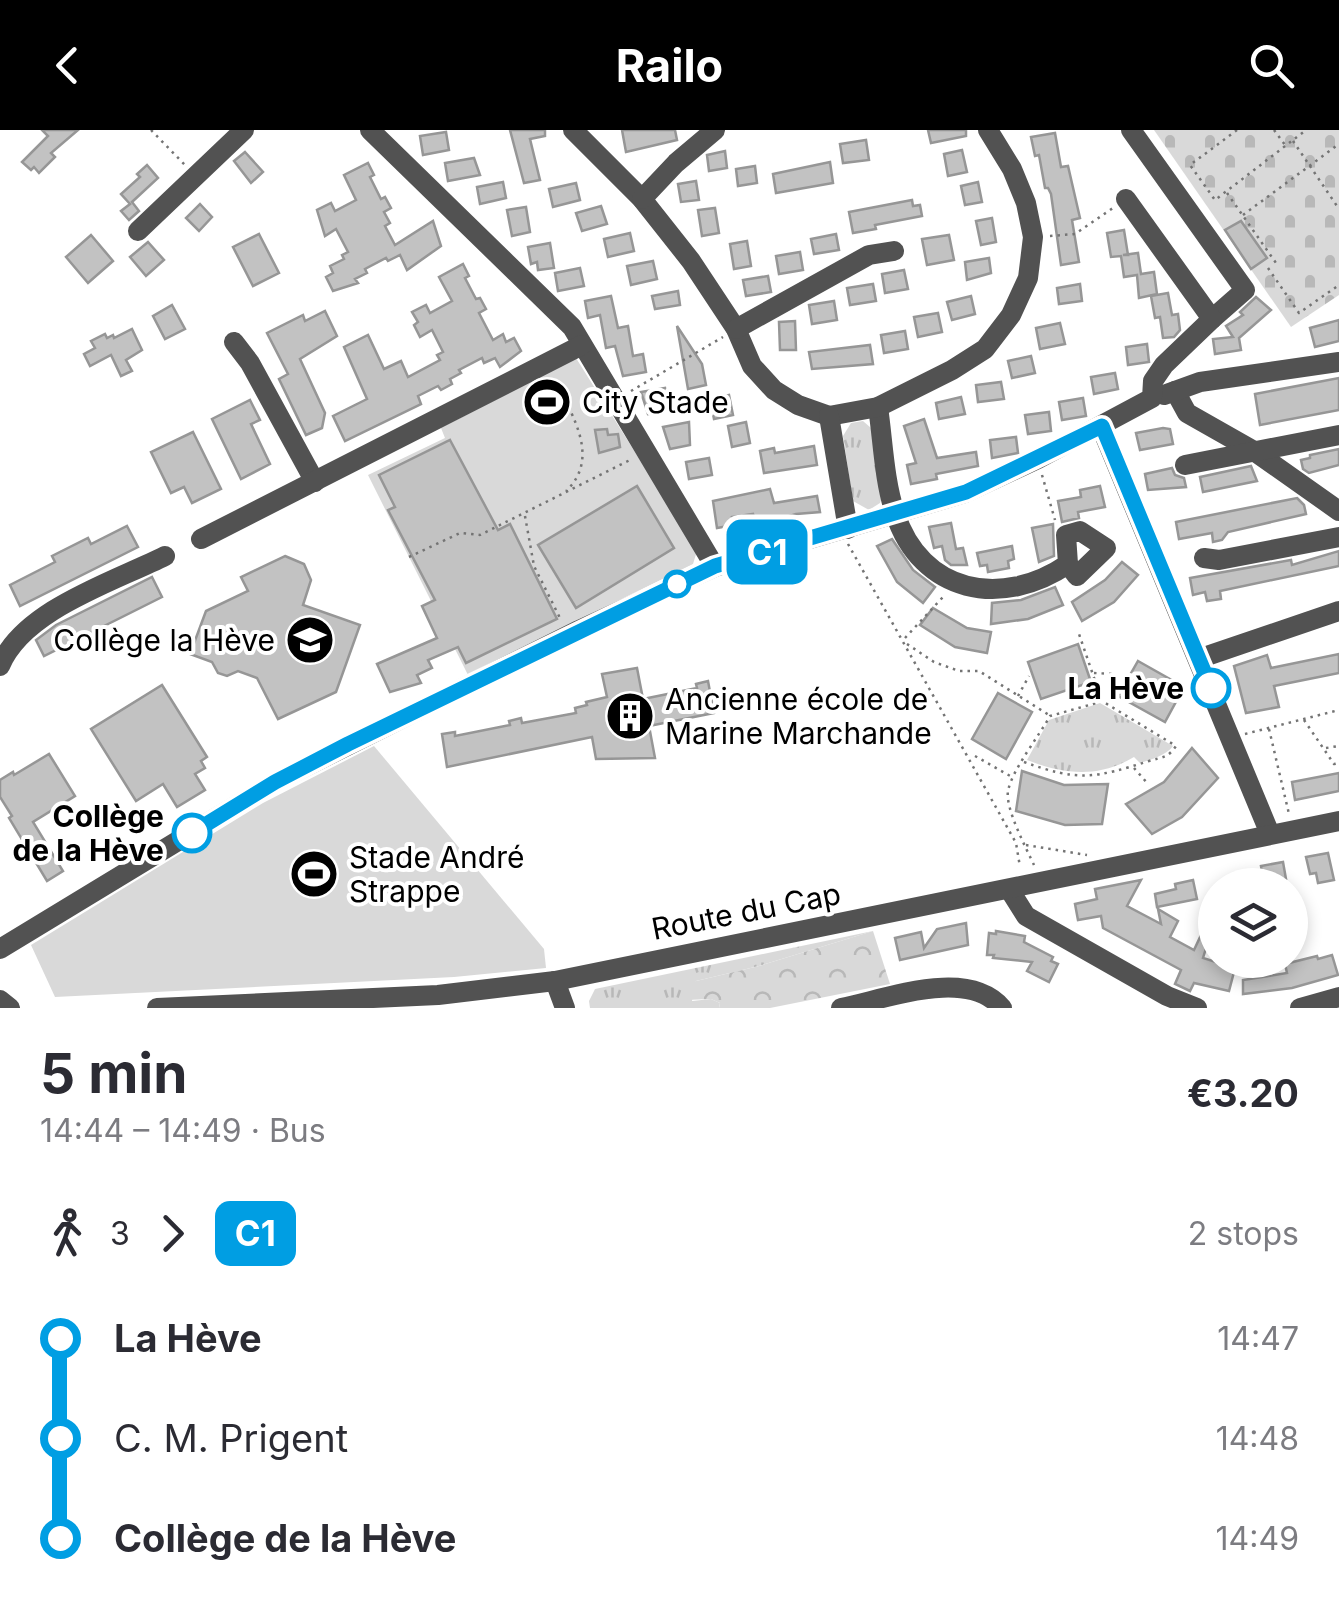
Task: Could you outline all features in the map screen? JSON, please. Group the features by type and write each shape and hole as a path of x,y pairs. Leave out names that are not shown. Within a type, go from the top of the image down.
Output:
{"street":[{"path":"138,231 244,130"},
{"path":"370,130 554,309 582,345 648,450 715,566"},
{"path":"573,130 642,199 691,261 736,329 752,366 774,390 829,416 878,407 952,370 986,349 1011,316 1028,278 1033,237 1026,203 1012,169 988,130"},
{"path":"1130,130 1245,290 1164,366 1153,380 1152,398"},
{"path":"642,199 717,132"},
{"path":"1126,198 1212,319"},
{"path":"736,329 869,255 894,251"},
{"path":"234,342 250,363 315,482"},
{"path":"201,538 582,345"},
{"path":"0,950 275,782 715,566 966,492 1038,459 1152,398 1200,382 1339,362"},
{"path":"1176,391 1187,413 1254,451 1339,512"},
{"path":"878,407 895,514 926,566 949,582 994,590 1051,576 1068,564"},
{"path":"829,416 844,530"},
{"path":"1102,426 1270,834"},
{"path":"1185,465 1339,434"},
{"path":"1080,531 1106,548 1077,576 1068,564 1066,535 1080,531"},
{"path":"1204,558 1219,560 1339,537"},
{"path":"0,666 7,648 45,615 165,556"},
{"path":"1198,659 1339,611"},
{"name":"Route du Cap","path":"157,1008 438,995 555,981 1015,881 1048,881 1339,821"},
{"path":"1015,881 1026,916 1167,996 1197,1008"},
{"path":"555,981 565,1008"},
{"path":"841,1008 959,986 980,990 1002,1008"},
{"path":"1300,1008 1339,997"},
{"path":"0,1000 10,1008"}],"path":[{"path":"151,130 196,176"},
{"path":"1237,130 1190,166 1215,200 1302,131"},
{"path":"1274,130 1285,146"},
{"path":"1292,140 1336,206"},
{"path":"1243,216 1339,144"},
{"path":"1226,192 1276,263"},
{"path":"1033,237 1076,234 1126,198"},
{"path":"1268,268 1299,313 1339,285"},
{"path":"616,400 736,329"},
{"path":"546,363 583,446 584,458 577,479 561,495"},
{"path":"409,557 460,533 480,535 648,450"},
{"path":"1038,459 1056,525 1066,535"},
{"path":"524,514 534,566 566,628 576,624 579,630"},
{"path":"844,530 1016,843 1015,881"},
{"path":"903,641 945,596"},
{"path":"1024,762 1069,776 1109,774 1169,756 1176,746 1102,701 1079,634"},
{"path":"903,641 934,662 979,672 1050,716"},
{"path":"1092,673 1114,674"},
{"path":"1018,696 1029,676"},
{"path":"1048,881 1046,868 1036,870 1007,794 1050,716 1102,701"},
{"path":"1244,734 1339,710"},
{"path":"1303,719 1334,764 1339,763"},
{"path":"1268,728 1290,819"},
{"path":"1322,748 1339,746"},
{"path":"975,756 1013,778"},
{"path":"1133,767 1148,784"},
{"path":"1025,844 1101,857 1112,867"}],"green space":[{"path":"1154,130 1339,130 1339,295 1291,327"},
{"path":"576,358 697,551 693,564 468,675 368,475 445,438 441,428"},
{"path":"863,421 871,428 882,497 869,510 853,501 843,436 851,423"},
{"path":"1100,703 1173,746 1163,755 1140,763 1134,757 1095,771 1055,769 1027,760 1049,720"},
{"name":"Stade André Strappe","path":"374,746 544,949 546,968 454,977 55,997 31,945 263,803"},
{"path":"873,931 696,981 692,1001 711,999 720,1003 719,1008 590,1008 595,989"},
{"path":"873,931 890,984 770,1008 719,1008 720,1003 711,999 686,1000 685,993 696,981"}],"building":[{"path":"42,130 78,130 51,153 55,157 39,173 22,162 48,136"},
{"path":"510,130 545,130 545,136 530,139 540,180 524,183"},
{"path":"622,130 675,130 677,140 626,152"},
{"path":"928,130 966,130 966,136 931,143"},
{"path":"446,132 449,150 423,155 420,136"},
{"path":"1055,133 1061,167 1068,166 1080,218 1072,220 1079,262 1061,265 1051,194 1045,188 1031,137"},
{"path":"866,140 869,160 843,163 840,144"},
{"path":"962,150 967,172 948,176 944,154"},
{"path":"725,151 727,168 709,171 707,155"},
{"path":"245,152 263,172 251,183 234,161"},
{"path":"474,158 480,175 448,181 445,163"},
{"path":"830,162 833,183 776,193 773,174"},
{"path":"368,163 381,199 385,197 391,208 384,212 390,223 385,226 395,245 433,221 441,246 407,270 400,255 388,261 386,258 365,269 367,273 355,279 358,283 333,291 326,277 333,273 330,266 344,259 342,255 348,252 336,229 325,236 317,210 331,203 335,211 356,200 344,175"},
{"path":"147,165 158,178 132,202 139,211 129,220 121,211 130,204 121,194"},
{"path":"755,166 757,183 738,186 736,169"},
{"path":"696,181 699,200 681,202 678,184"},
{"path":"503,182 506,198 480,204 477,187"},
{"path":"978,182 982,202 965,205 961,186"},
{"path":"576,183 580,200 553,207 549,189"},
{"path":"912,200 913,206 920,205 922,216 853,233 849,212"},
{"path":"200,204 212,217 199,231 186,218"},
{"path":"601,206 607,224 582,231 576,213"},
{"path":"526,207 530,232 512,236 507,210"},
{"path":"715,208 719,233 702,236 698,210"},
{"path":"992,218 996,242 981,245 976,221"},
{"path":"1241,221 1267,258 1251,269 1225,230"},
{"path":"1124,230 1128,254 1138,253 1141,274 1154,272 1157,294 1139,298 1137,275 1124,277 1121,256 1111,257 1107,233"},
{"path":"630,233 634,251 608,257 604,239"},
{"path":"259,234 279,273 253,286 233,247"},
{"path":"836,234 839,250 814,254 811,239"},
{"path":"91,235 113,261 88,283 66,257"},
{"path":"949,235 954,260 927,265 922,239"},
{"path":"747,241 751,266 734,269 730,244"},
{"path":"148,242 164,260 146,276 130,257"},
{"path":"550,243 554,268 538,270 537,262 531,264 528,247"},
{"path":"800,252 803,270 779,274 776,256"},
{"path":"989,258 991,273 967,280 965,262"},
{"path":"653,261 657,279 631,285 627,266"},
{"path":"463,264 469,276 465,278 486,309 479,313 493,340 503,334 506,342 514,338 521,351 500,367 495,358 484,363 482,358 459,370 461,373 450,379 452,384 418,396 421,404 345,441 333,416 367,399 344,347 368,335 384,369 401,361 408,377 440,360 437,355 443,352 432,330 420,337 412,312 426,305 430,313 452,301 439,277"},
{"path":"580,268 584,286 558,291 555,273"},
{"path":"904,270 908,289 885,293 882,274"},
{"path":"768,276 771,292 746,296 743,280"},
{"path":"873,284 876,301 850,305 847,288"},
{"path":"1080,284 1082,301 1059,304 1057,288"},
{"path":"678,291 680,305 655,309 652,296"},
{"path":"1168,293 1172,315 1178,314 1180,330 1174,337 1163,338 1151,296"},
{"path":"611,296 618,328 628,326 633,356 643,354 646,372 623,376 615,346 606,348 600,315 588,318 585,301"},
{"path":"971,296 975,314 952,320 947,302"},
{"path":"1256,297 1271,310 1239,338 1241,350 1215,354 1213,339 1233,337 1226,326 1243,315 1240,312"},
{"path":"834,301 837,320 812,324 809,305"},
{"path":"172,305 185,329 165,339 153,316"},
{"path":"325,311 337,336 300,359 325,413 322,428 306,435 279,379 288,374 267,333 303,315 305,321"},
{"path":"938,313 942,332 918,337 914,317"},
{"path":"1339,320 1339,341 1315,347 1310,328"},
{"path":"795,321 796,350 780,350 779,322"},
{"path":"1060,323 1065,344 1040,349 1036,328"},
{"path":"677,326 702,364 706,385 688,389"},
{"path":"132,329 142,350 126,360 132,371 121,376 111,355 90,366 84,354 95,348 91,341 105,334 114,338"},
{"path":"905,331 908,349 884,353 881,335"},
{"path":"1147,344 1149,362 1128,365 1126,347"},
{"path":"870,345 873,364 812,369 809,352"},
{"path":"1031,356 1035,373 1012,378 1008,361"},
{"path":"1115,373 1118,389 1094,394 1091,377"},
{"path":"1339,378 1339,410 1260,425 1255,394"},
{"path":"1001,382 1004,399 978,402 976,385"},
{"path":"665,388 669,411 648,414 641,392"},
{"path":"729,395 733,415 714,419 710,399"},
{"path":"961,397 965,414 939,419 936,403"},
{"path":"1083,398 1086,416 1062,420 1059,402"},
{"path":"250,400 260,420 251,424 270,464 241,479 212,419"},
{"path":"1049,412 1051,431 1028,434 1025,415"},
{"path":"924,419 937,458 976,452 978,466 936,474 937,479 911,484 907,465 916,463 904,426"},
{"path":"689,422 690,445 670,449 663,427"},
{"path":"746,422 750,443 732,447 728,426"},
{"path":"607,429 608,435 618,434 620,447 599,453 595,430"},
{"path":"1170,429 1173,444 1140,450 1136,433"},
{"path":"193,432 221,489 192,503 184,487 171,493 151,452"},
{"path":"1016,437 1018,453 992,458 990,440"},
{"path":"450,440 498,530 510,524 557,619 466,663 458,647 428,660 432,668 417,675 421,683 390,692 377,664 437,638 422,606 435,600 388,510 395,507 379,475"},
{"path":"814,446 817,465 764,473 760,451 774,448 775,453"},
{"path":"1339,449 1339,465 1309,473 1303,469 1301,460 1310,455"},
{"path":"709,458 712,475 689,479 686,462"},
{"path":"1251,466 1257,481 1203,492 1200,477"},
{"path":"1172,468 1175,475 1184,478 1186,487 1148,490 1145,474"},
{"path":"637,486 674,548 576,608 538,545"},
{"path":"1100,486 1105,507 1078,512 1079,518 1062,522 1058,501 1081,497 1080,490"},
{"path":"770,489 774,503 817,496 820,512 796,514 769,522 770,526 758,530 753,514 732,517 734,525 717,528 713,501"},
{"path":"1297,498 1306,514 1228,532 1222,540 1213,542 1212,533 1179,539 1176,522"},
{"path":"951,523 956,549 963,548 967,565 951,565 945,560 942,546 934,548 929,527"},
{"path":"1053,524 1054,556 1039,562 1032,528"},
{"path":"127,526 138,547 20,606 10,585 55,562 52,556 88,538 91,544"},
{"path":"892,539 913,570 935,587 923,603 897,582 877,546"},
{"path":"1012,546 1014,559 1008,561 1009,568 988,572 987,565 980,566 977,553"},
{"path":"1339,551 1339,566 1220,591 1221,599 1207,601 1205,592 1193,595 1190,578 1291,560 1292,565"},
{"path":"285,556 304,564 311,580 303,605 360,625 336,692 278,719 257,678 238,671 227,676 218,673 212,662 190,654 206,611 248,591 241,577"},
{"path":"1122,562 1138,575 1114,602 1082,621 1072,602 1105,580"},
{"path":"152,577 162,597 44,656 36,640 56,625"},
{"path":"1055,587 1063,605 1028,619 991,624 992,603 1021,600"},
{"path":"933,608 967,628 991,632 987,653 955,647 920,625"},
{"path":"1078,644 1091,682 1041,699 1028,662"},
{"path":"1339,654 1339,673 1274,686 1279,707 1246,713 1234,666 1267,655 1271,668"},
{"path":"1138,661 1184,687 1165,722 1118,696"},
{"name":"Ancienne école de Marine Marchande","path":"637,668 643,699 697,688 696,684 708,681 714,713 649,726 655,758 596,759 592,737 447,767 442,734 455,732 455,736 510,725 509,721 521,718 522,723 576,713 575,708 587,705 586,702 607,697 602,674"},
{"path":"162,685 207,757 201,761 205,768 195,774 205,790 177,807 163,784 136,801 91,729"},
{"path":"998,693 1032,712 1006,759 972,739"},
{"path":"1192,748 1218,778 1182,817 1152,834 1126,804 1164,782"},
{"path":"49,754 75,796 33,822 63,871 47,881 9,818 12,816 0,797 0,780"},
{"path":"1022,771 1064,785 1108,784 1102,824 1065,825 1016,811"},
{"path":"1339,773 1339,791 1295,800 1292,782"},
{"path":"1328,853 1334,880 1318,883 1316,873 1310,874 1306,857"},
{"path":"1283,862 1284,868 1261,868"},
{"path":"1141,880 1127,906 1161,924 1158,909 1178,921 1170,937 1194,950 1198,941 1198,978 1232,978 1229,991 1194,983 1190,991 1175,984 1181,970 1103,928 1101,916 1078,920 1075,904 1097,899 1095,889"},
{"path":"1193,880 1197,899 1157,907 1155,894"},
{"path":"966,923 968,945 900,960 895,938 921,932 924,948 937,929"},
{"path":"989,933 1025,936 1024,942 1053,957 1051,961 1058,964 1049,982 1027,971 1032,962 987,955"},
{"path":"1332,955 1338,975 1292,988 1243,994 1243,980 1308,978 1308,958"}],"bus line":[{"name":"C1","path":"192,833 275,782 348,744 715,566 841,532 966,492 1102,426 1211,688"}],"place":[{"name":"City Stade","path":"547,402"},
{"name":"Collège la Hève","path":"310,640"},
{"name":"La Hève","path":"1211,688"},
{"name":"Ancienne école de Marine Marchande","path":"630,716"},
{"name":"Collège de la Hève","path":"192,833"},
{"name":"Stade André Strappe","path":"314,874"}]}
